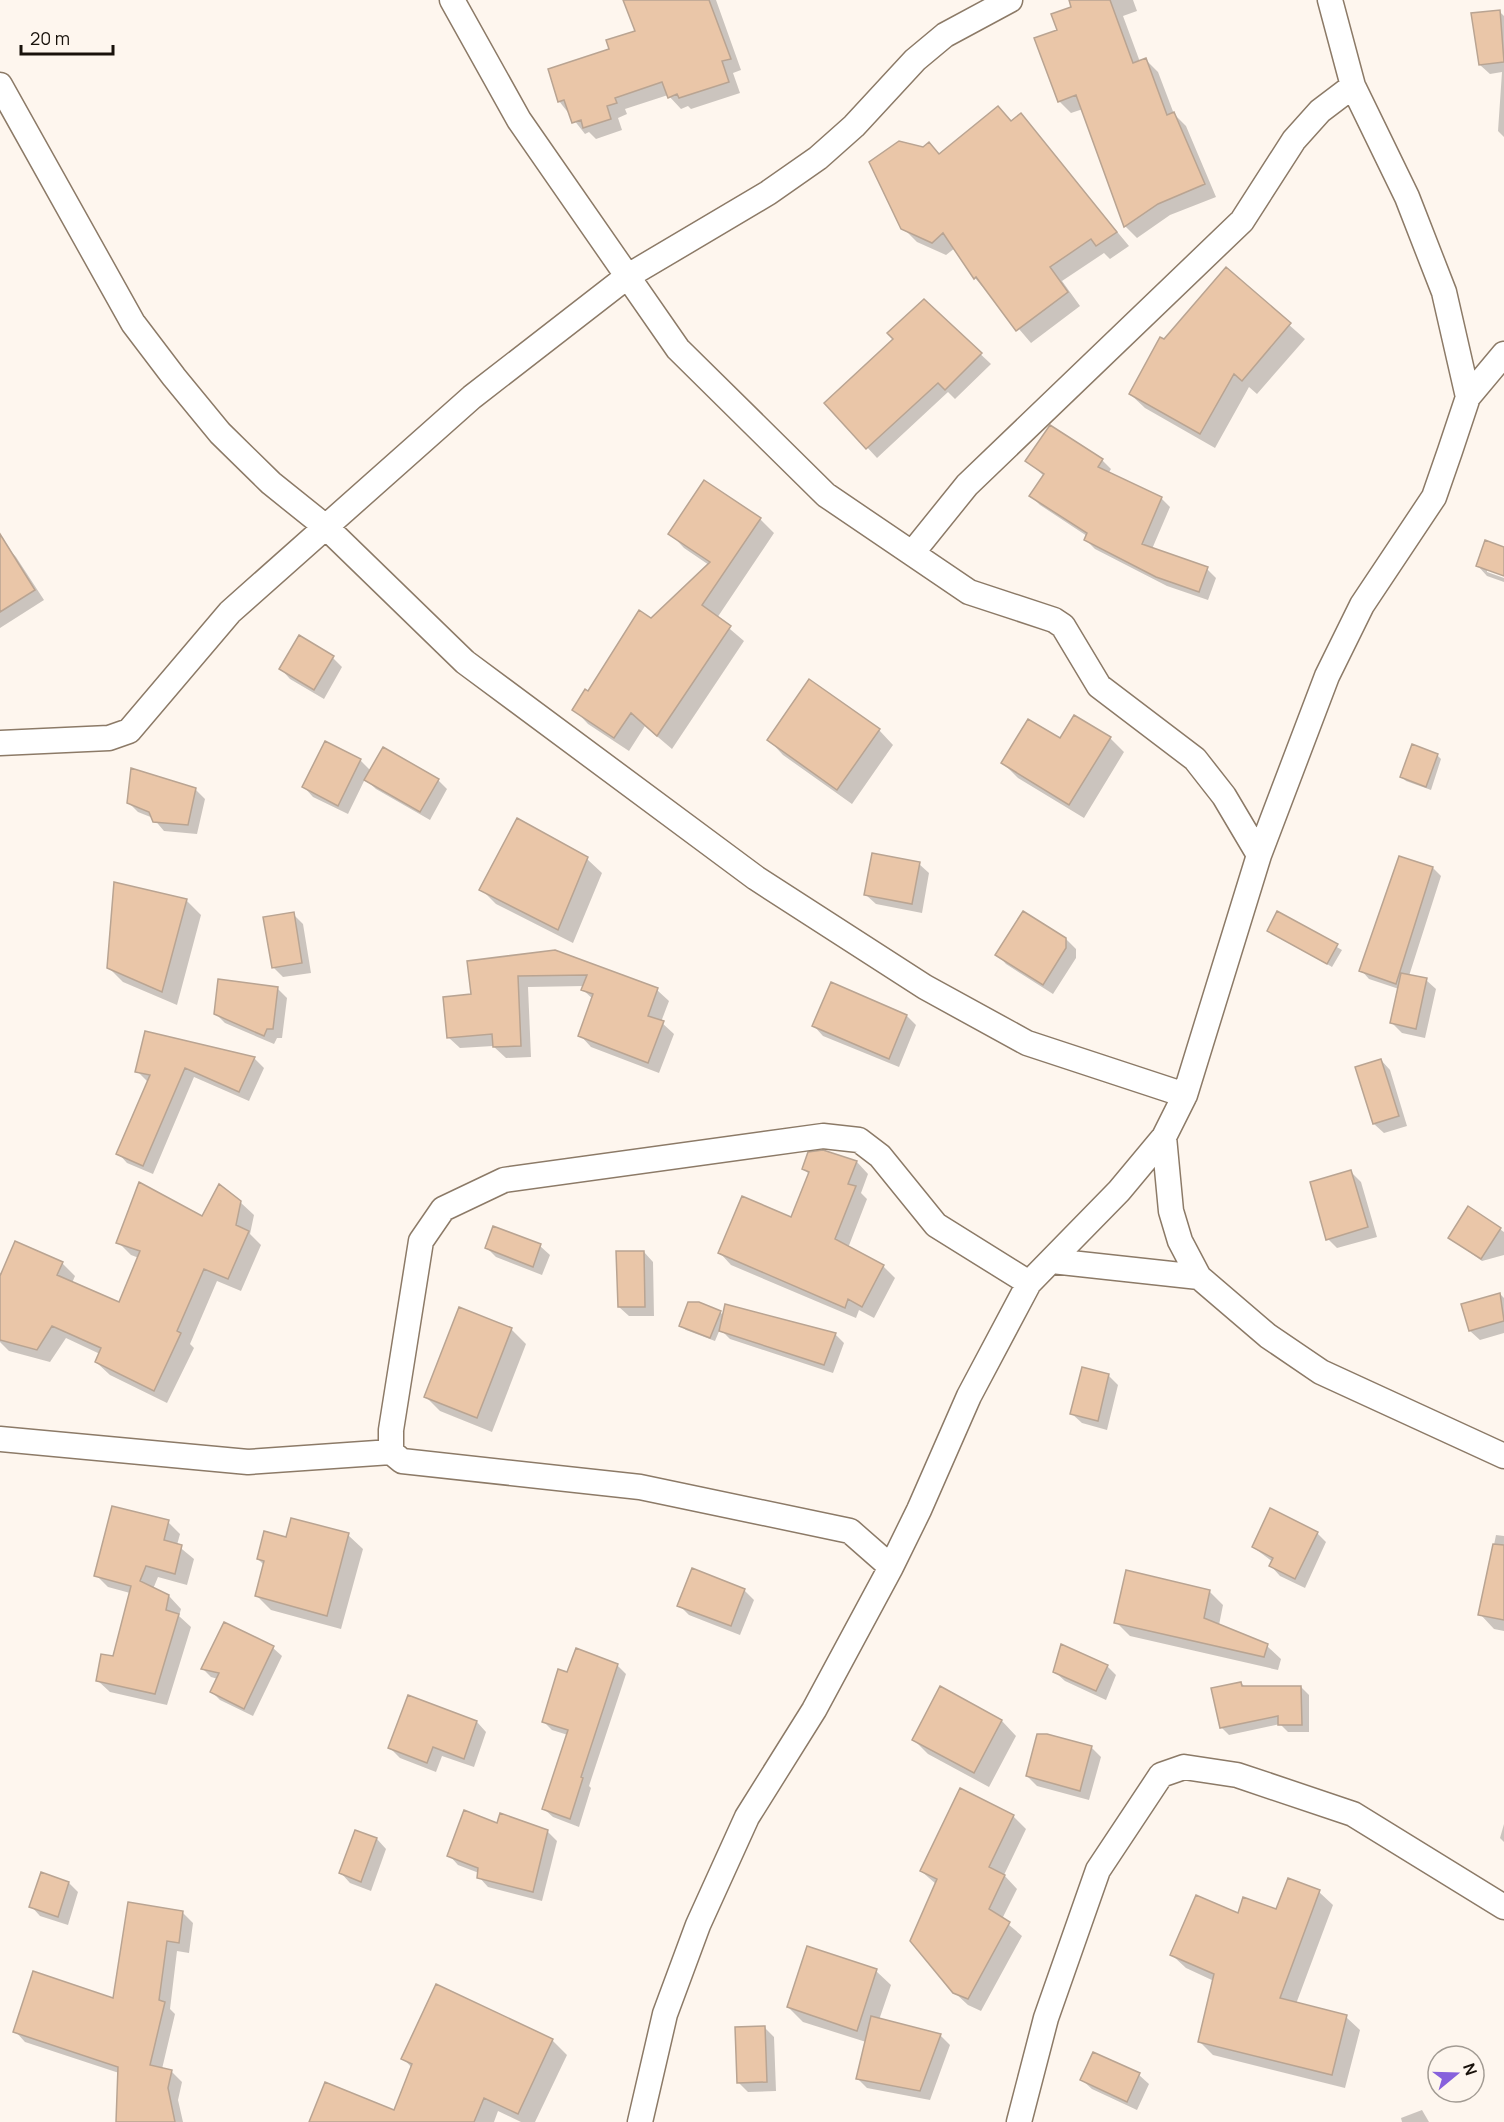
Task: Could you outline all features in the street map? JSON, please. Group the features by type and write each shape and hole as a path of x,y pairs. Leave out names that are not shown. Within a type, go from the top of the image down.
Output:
{"street":[{"path":"452,0 519,120 678,349 826,495 969,592 1054,620 1063,626 1099,686 1195,759 1224,796 1259,855"},
{"path":"0,743 109,738 129,731 230,612 472,397 628,276 768,193 818,158 854,126 922,53 945,35 1010,0"},
{"path":"1329,0 1353,86 1407,197 1444,292 1468,397"},
{"path":"0,85 133,323 220,433 271,483 327,528 465,662 756,878 925,987 1027,1043 1185,1095"},
{"path":"913,552 967,485 1242,221 1294,140 1320,111 1353,86"},
{"path":"640,2122 665,2014 698,1924 747,1817 814,1710 891,1567 920,1510 969,1396 1029,1283 1119,1191 1164,1137 1185,1095 1259,855 1327,676 1362,605 1434,497 1468,397 1504,354"},
{"path":"391,1452 391,1430 421,1241 443,1209 504,1180 823,1136 859,1140 880,1156 936,1225 1029,1283"},
{"path":"1164,1137 1171,1211 1180,1241 1199,1277 1268,1336 1321,1372 1504,1456"},
{"path":"1052,1261 1199,1277"},
{"path":"0,1439 248,1462 391,1452 402,1461 640,1487 850,1531 891,1567"},
{"path":"1018,2122 1046,2018 1098,1870 1161,1775 1184,1767 1237,1775 1353,1814 1504,1907"}],"building":[{"path":"623,0 709,0 731,59 722,61 729,82 679,98 677,94 668,98 662,82 615,98 617,103 607,106 611,119 583,128 581,120 572,123 564,100 558,102 548,69 609,49 606,40 635,31"},
{"path":"1069,0 1110,0 1133,63 1146,58 1167,115 1174,112 1205,184 1158,204 1124,227 1076,95 1058,102 1034,38 1057,30 1051,14 1071,7"},
{"path":"1500,10 1504,62 1479,65 1471,13"},
{"path":"998,106 1011,121 1021,113 1117,232 1096,246 1091,239 1050,267 1068,292 1016,331 976,277 974,279 943,233 932,243 901,229 869,162 899,141 923,147 929,142 939,154"},
{"path":"1226,267 1291,323 1242,381 1234,374 1200,434 1129,394 1160,337 1164,339"},
{"path":"924,299 982,353 945,390 938,383 866,449 824,403 893,339 887,333"},
{"path":"1050,425 1103,459 1098,467 1162,497 1142,544 1208,567 1199,592 1156,577 1084,540 1087,533 1029,496 1044,474 1025,461"},
{"path":"704,480 761,518 702,605 731,626 657,736 631,713 614,738 572,710 585,689 588,691 639,610 651,618 710,562 668,534"},
{"path":"0,534 35,590 0,612"},
{"path":"1485,540 1504,547 1504,576 1476,566"},
{"path":"299,635 334,656 314,690 279,669"},
{"path":"809,679 880,729 837,790 767,740"},
{"path":"1074,715 1111,737 1069,805 1001,763 1028,719 1060,738"},
{"path":"325,741 361,759 338,806 302,787"},
{"path":"1412,744 1438,754 1426,787 1400,777"},
{"path":"383,747 439,779 420,812 364,780"},
{"path":"131,768 196,788 188,825 153,822 149,812 127,803"},
{"path":"517,818 588,857 558,930 479,890"},
{"path":"872,853 920,862 912,904 864,895"},
{"path":"1399,856 1433,867 1396,984 1359,971"},
{"path":"114,882 187,899 162,992 107,968"},
{"path":"1023,911 1066,938 1066,948 1043,985 995,955"},
{"path":"1277,911 1338,944 1327,964 1267,931"},
{"path":"294,912 302,963 272,968 263,917"},
{"path":"555,950 658,988 648,1016 664,1021 648,1063 578,1036 593,994 581,990 587,975 518,976 521,1046 493,1047 492,1034 447,1038 443,997 471,994 467,961"},
{"path":"1401,973 1427,978 1416,1029 1390,1023"},
{"path":"218,979 278,987 273,1029 267,1029 264,1036 214,1014"},
{"path":"831,982 907,1015 889,1059 812,1026"},
{"path":"145,1031 255,1057 239,1092 185,1068 143,1166 116,1154 150,1075 135,1072"},
{"path":"1381,1059 1399,1116 1373,1124 1355,1067"},
{"path":"823,1150 857,1161 848,1184 856,1186 835,1239 884,1265 862,1307 848,1299 845,1308 718,1253 742,1196 791,1217 809,1172 802,1169 808,1152"},
{"path":"1351,1170 1368,1227 1326,1240 1310,1182"},
{"path":"139,1182 202,1216 219,1184 241,1201 236,1225 249,1231 228,1279 204,1269 177,1331 181,1333 154,1391 95,1362 101,1348 52,1326 37,1350 0,1340 0,1276 15,1241 63,1262 57,1275 119,1302 140,1251 116,1243"},
{"path":"1468,1206 1501,1228 1481,1259 1448,1238"},
{"path":"493,1226 541,1244 533,1267 485,1248"},
{"path":"616,1251 644,1251 645,1307 618,1307"},
{"path":"1500,1293 1504,1321 1469,1331 1461,1304"},
{"path":"688,1302 699,1302 721,1311 710,1338 679,1326"},
{"path":"725,1304 836,1333 824,1365 719,1331"},
{"path":"459,1307 512,1328 477,1418 424,1397"},
{"path":"1082,1367 1109,1374 1098,1421 1070,1414"},
{"path":"112,1506 169,1520 164,1540 182,1545 175,1574 146,1566 140,1581 169,1595 166,1610 179,1614 155,1694 96,1681 101,1654 113,1656 131,1586 94,1576"},
{"path":"1270,1508 1318,1532 1295,1579 1269,1566 1273,1558 1252,1547"},
{"path":"291,1518 349,1533 327,1616 255,1596 264,1561 257,1559 264,1531 286,1537"},
{"path":"1493,1544 1504,1545 1504,1620 1478,1615"},
{"path":"692,1568 745,1589 731,1626 677,1606"},
{"path":"1126,1570 1210,1590 1204,1618 1268,1644 1264,1657 1114,1623"},
{"path":"224,1622 274,1646 244,1709 210,1692 219,1673 201,1669"},
{"path":"1061,1644 1108,1665 1096,1691 1053,1672"},
{"path":"576,1648 618,1664 581,1777 583,1778 570,1819 542,1809 568,1730 542,1722 558,1669 567,1672"},
{"path":"1241,1682 1242,1686 1301,1686 1302,1725 1278,1725 1278,1716 1220,1728 1211,1688"},
{"path":"940,1686 1002,1720 974,1773 912,1740"},
{"path":"408,1695 477,1721 464,1759 433,1747 427,1763 388,1748"},
{"path":"1037,1734 1047,1734 1092,1746 1080,1791 1026,1776"},
{"path":"960,1788 1014,1815 989,1867 1005,1875 989,1909 1010,1922 968,1999 953,1993 910,1941 937,1879 920,1871"},
{"path":"464,1810 497,1823 500,1813 548,1830 533,1892 477,1878 478,1868 447,1856"},
{"path":"355,1830 377,1838 361,1882 339,1873"},
{"path":"41,1872 69,1882 58,1917 29,1907"},
{"path":"1288,1878 1320,1890 1280,1998 1347,2015 1332,2075 1198,2042 1214,1974 1170,1955 1196,1895 1238,1913 1243,1897 1276,1909"},
{"path":"128,1902 183,1911 179,1943 167,1941 159,2000 165,2002 150,2065 172,2070 168,2088 175,2122 116,2122 118,2067 13,2032 33,1971 113,1998"},
{"path":"807,1946 877,1969 857,2031 787,2007"},
{"path":"436,1984 553,2039 518,2114 484,2098 474,2122 309,2122 325,2082 394,2110 412,2064 401,2059"},
{"path":"871,2016 941,2034 920,2091 856,2079"},
{"path":"765,2026 767,2082 737,2083 735,2027"},
{"path":"1093,2052 1140,2073 1127,2102 1080,2080"}]}
